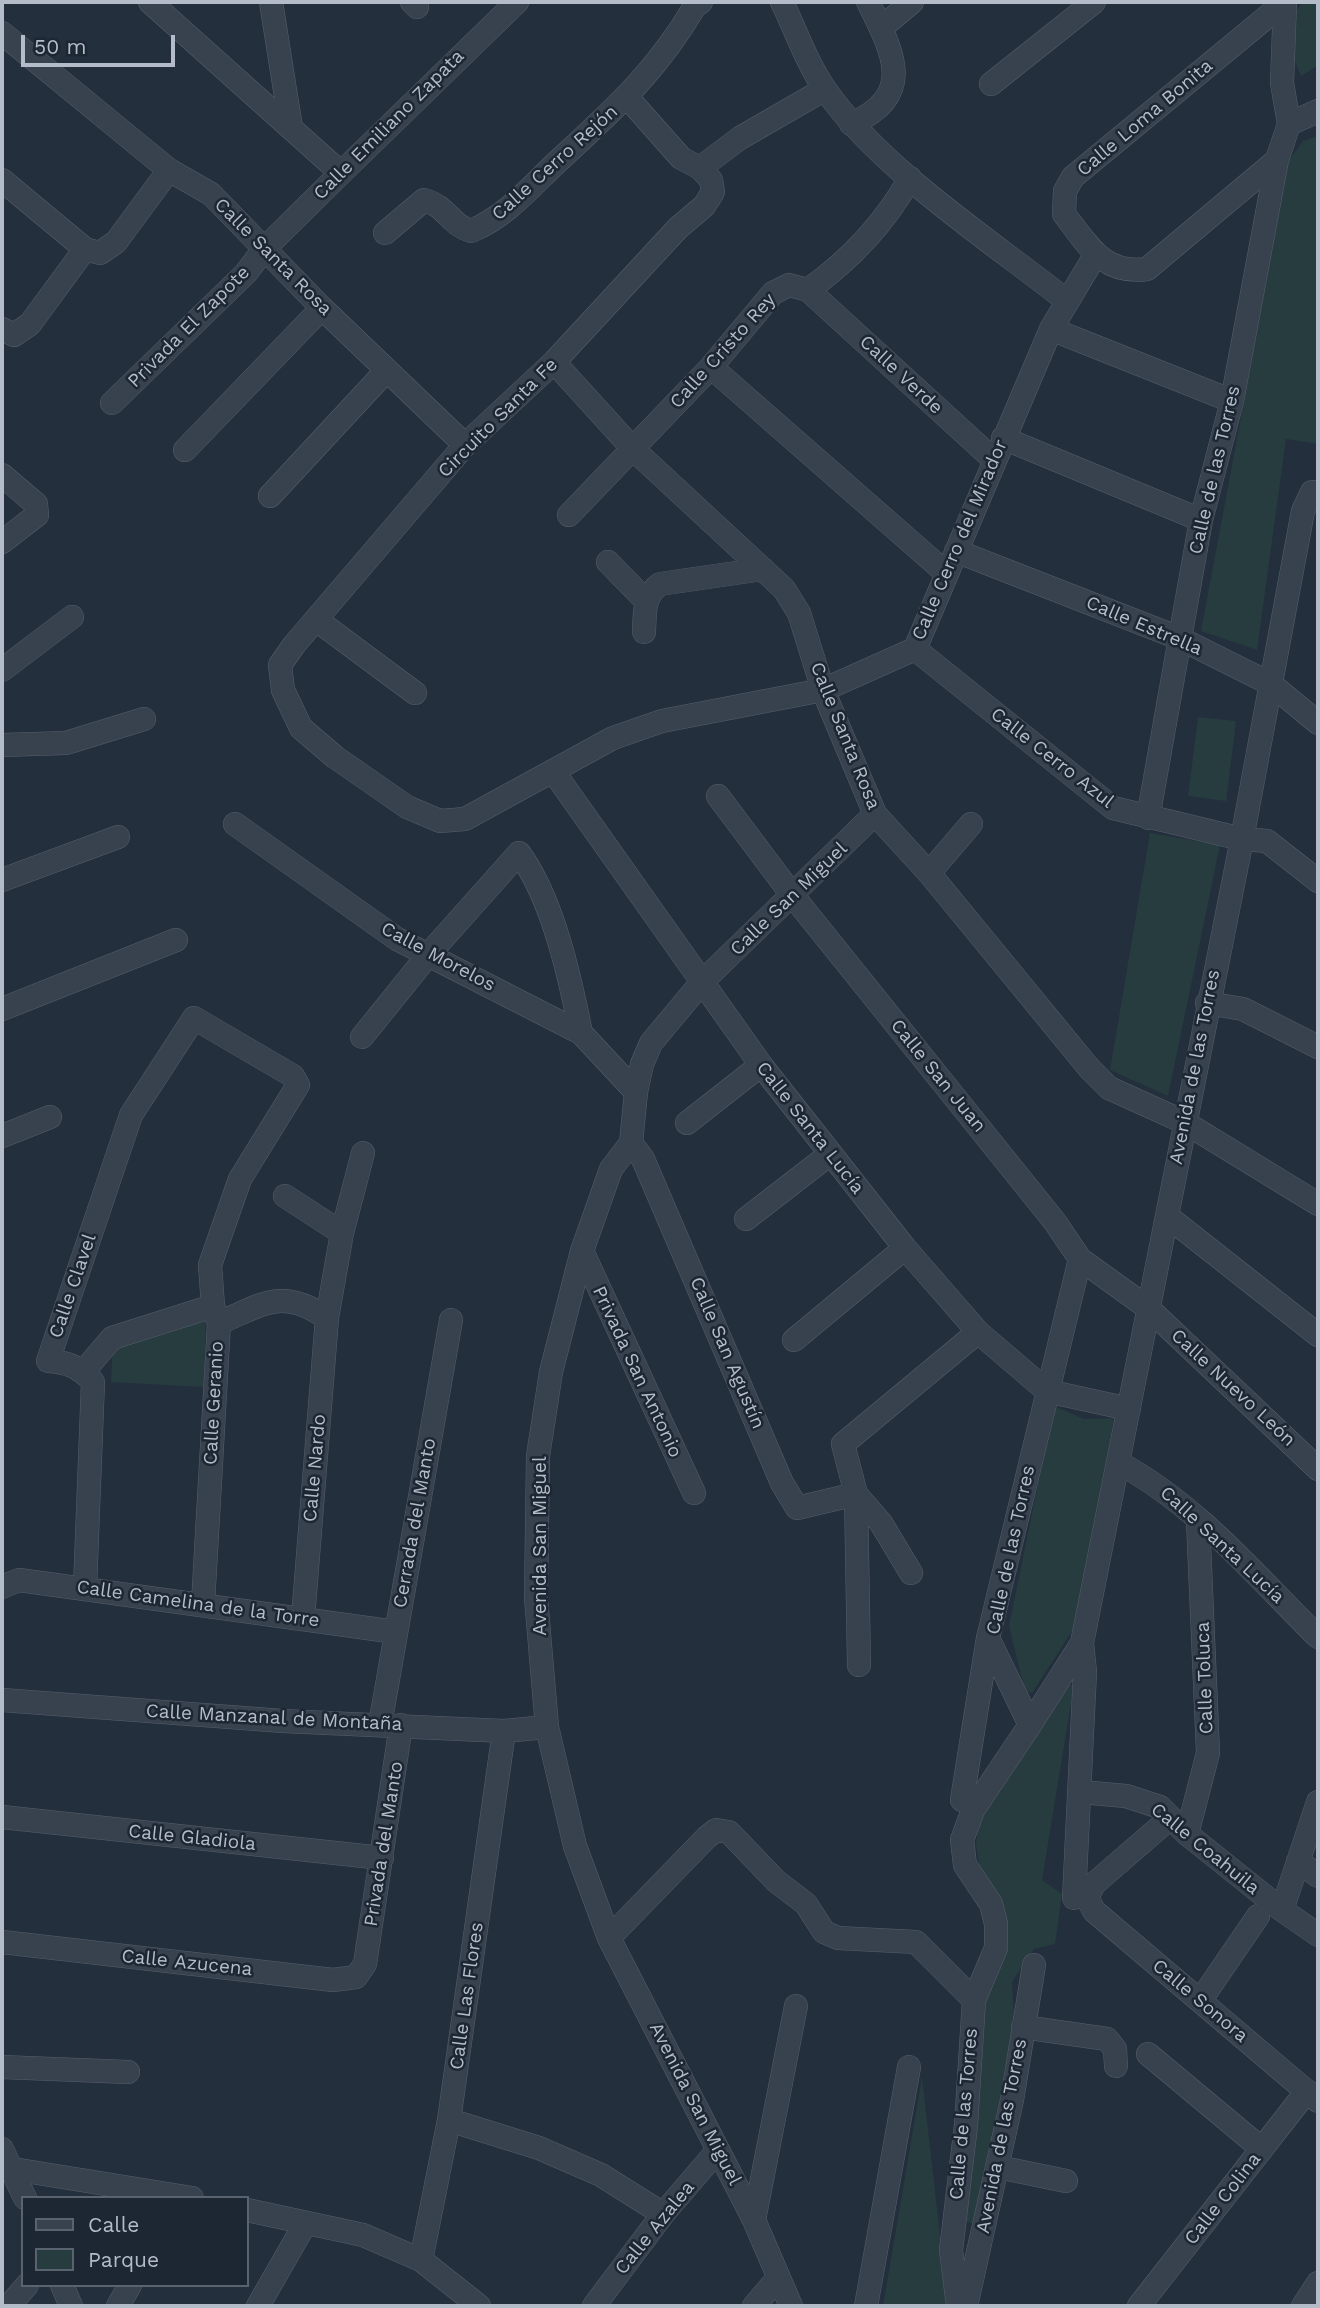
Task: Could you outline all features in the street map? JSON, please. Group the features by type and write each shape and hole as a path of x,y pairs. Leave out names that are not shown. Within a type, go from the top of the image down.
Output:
{"street":[{"path":"150,2 341,173"},
{"path":"271,2 291,128"},
{"name":"Calle Emiliano Zapata","path":"264,249 516,2"},
{"name":"Calle Cerro Rejón","path":"384,233 424,200 439,204 460,228 471,231 488,224 627,97 666,54 695,6 701,2"},
{"path":"782,2 825,89 851,124 910,177 1067,301"},
{"path":"851,124 872,115 894,86 896,71 881,28 868,2"},
{"path":"881,28 912,2"},
{"path":"991,84 1094,2"},
{"name":"Calle de las Torres","path":"1148,818 1201,520 1232,401 1278,160 1290,124 1282,83 1285,2"},
{"name":"Calle Loma Bonita","path":"1096,254 1064,214 1065,191 1073,177 1285,2"},
{"name":"Calle Santa Rosa","path":"2,33 169,170 211,194 322,308 466,445"},
{"path":"627,97 681,158 700,168 740,138 825,89"},
{"path":"1290,124 1318,111"},
{"path":"1096,254 1109,265 1128,272 1147,269 1278,160"},
{"name":"Circuito Santa Fe","path":"440,821 407,807 335,757 301,728 283,690 281,666 294,645 318,621 466,445 554,362 678,228 704,206 713,192 711,180 700,168"},
{"path":"2,180 85,249 100,253 116,242 169,170"},
{"path":"808,290 833,272 864,242 899,198 910,177"},
{"path":"8,332 30,324 85,249"},
{"name":"Privada El Zapote","path":"112,403 246,273 264,249"},
{"name":"Calle Cerro del Mirador","path":"440,821 465,819 612,738 662,721 823,690 915,649 945,572 1051,329 1096,254"},
{"name":"Calle Cristo Rey","path":"569,515 711,367 773,293 789,285 808,290"},
{"name":"Calle Verde","path":"808,290 994,460"},
{"path":"185,450 322,308"},
{"path":"1051,329 1232,401"},
{"name":"Calle Santa Rosa","path":"554,362 633,449 784,589 799,613 823,690 875,814 929,873 1089,1069 1109,1088 1184,1122 1318,1204"},
{"path":"711,367 945,572"},
{"path":"270,496 387,370"},
{"path":"1003,438 1201,520"},
{"path":"2,475 36,504 37,515 2,542"},
{"name":"Avenida de las Torres","path":"1080,1898 1085,1672 1082,1643 1207,1003 1242,839 1303,511 1315,492"},
{"name":"Calle Estrella","path":"956,551 1179,638 1271,684 1318,723"},
{"path":"608,562 646,601"},
{"path":"644,632 646,601 650,591 660,583 763,569"},
{"path":"2,670 72,617"},
{"path":"318,621 415,693"},
{"name":"Calle Cerro Azul","path":"915,649 1113,808 1242,839 1267,841 1318,881"},
{"path":"2,745 66,743 145,719"},
{"name":"Calle Santa Lucía","path":"553,771 761,1065 905,1248 978,1332 1047,1391 1129,1409"},
{"path":"718,796 793,896"},
{"name":"Calle San Miguel","path":"702,982 875,814"},
{"name":"Calle Morelos","path":"236,824 397,939 581,1033 636,1092"},
{"path":"929,873 971,824"},
{"path":"2,880 118,837"},
{"path":"362,1037 429,954 519,853 528,866 548,914 572,990 581,1033"},
{"name":"Calle San Juan","path":"793,896 1055,1222 1080,1259"},
{"path":"2,1009 176,940"},
{"path":"631,1143 636,1092 652,1043 702,982"},
{"path":"1207,1003 1244,1009 1318,1047"},
{"name":"Calle Clavel","path":"84,1371 65,1362 48,1361 131,1115 194,1017 293,1076 298,1085 293,1098"},
{"path":"687,1123 761,1065"},
{"name":"Calle Geranio","path":"203,1604 216,1315 210,1265 240,1179 293,1098"},
{"path":"2,1136 50,1117"},
{"name":"Avenida San Miguel","path":"631,1143 611,1169 582,1251 551,1372 538,1456 536,1598 547,1727 575,1846 609,1938 754,2220 791,2306"},
{"name":"Calle San Agustín","path":"631,1143 643,1159 782,1483 797,1508 856,1494"},
{"name":"Calle Nardo","path":"303,1618 327,1318 341,1233 363,1153"},
{"path":"746,1219 830,1154"},
{"path":"285,1196 341,1233"},
{"path":"1167,1216 1318,1335"},
{"path":"794,1340 905,1248"},
{"name":"Privada San Antonio","path":"582,1251 694,1493"},
{"name":"Calle de las Torres","path":"958,2306 951,2250 966,2124 974,2000 996,1948 996,1924 990,1904 965,1865 962,1840 973,1810 1030,1726 988,1638 1080,1259"},
{"name":"Calle Nuevo León","path":"1080,1259 1148,1308 1318,1469"},
{"path":"85,1588 93,1382 84,1371 112,1338 286,1299 311,1307 327,1318"},
{"name":"Cerrada del Manto","path":"390,1725 396,1632 451,1321"},
{"path":"859,1665 856,1494 843,1444 978,1332"},
{"name":"Calle Santa Lucía","path":"1119,1463 1153,1481 1198,1520 1318,1637"},
{"path":"856,1494 881,1522 911,1573"},
{"name":"Calle Toluca","path":"1187,1834 1208,1753 1198,1520"},
{"name":"Calle Camelina de la Torre","path":"2,1587 19,1580 396,1632"},
{"path":"962,1800 988,1638"},
{"name":"Avenida de las Torres","path":"1030,1726 1082,1643"},
{"name":"Calle Manzanal de Montaña","path":"2,1700 504,1731 547,1727"},
{"name":"Privada del Manto","path":"365,1964 382,1858 390,1725"},
{"name":"Calle Las Flores","path":"421,2260 449,2120 504,1731"},
{"name":"Calle Coahuila","path":"1081,1792 1143,1800 1160,1807 1169,1819 1187,1834 1282,1910 1318,1935"},
{"path":"1282,1910 1318,1802"},
{"name":"Calle Gladiola","path":"2,1817 382,1858"},
{"path":"1080,1898 1169,1819"},
{"path":"609,1938 707,1837 716,1830 729,1832 776,1881 806,1904 824,1932 838,1938 916,1942 974,2000"},
{"path":"1298,1861 1318,1875"},
{"name":"Calle Sonora","path":"1080,1898 1313,2096"},
{"path":"1200,2001 1258,1916"},
{"name":"Calle Azucena","path":"2,1942 333,1980 356,1977 365,1964"},
{"name":"Avenida de las Torres","path":"966,2306 998,2167 1034,1965"},
{"path":"754,2220 796,2007"},
{"path":"1023,2027 1107,2039 1115,2049 1116,2066"},
{"path":"1148,2054 1262,2149"},
{"path":"2,2067 128,2072"},
{"path":"866,2306 909,2067"},
{"name":"Calle Colina","path":"1139,2306 1262,2149 1313,2096"},
{"path":"449,2120 539,2148 601,2175 663,2214"},
{"name":"Calle Azalea","path":"594,2306 663,2214 718,2150"},
{"path":"6,2162 177,2196"},
{"path":"6,2162 24,2196"},
{"path":"998,2167 1066,2181"},
{"path":"248,2210 363,2235 421,2260 480,2306"},
{"path":"258,2306 305,2224"},
{"path":"754,2306 778,2278"},
{"path":"1303,2306 1318,2283"},
{"path":"9,2306 25,2287"},
{"path":"63,2287 71,2306"},
{"path":"118,2306 129,2287"}],"green space":[{"path":"1303,2 1318,2 1318,65 1301,76 1290,39 1293,20"},
{"path":"1318,136 1318,444 1286,439 1257,650 1201,631 1289,160 1303,141"},
{"path":"1198,717 1236,721 1226,801 1188,796"},
{"path":"1150,833 1220,845 1168,1096 1110,1070"},
{"path":"206,1314 204,1387 111,1382 113,1340"},
{"path":"1054,1406 1084,1419 1114,1418 1076,1625 1032,1693 1025,1692 1009,1626"},
{"path":"1063,1685 1074,1685 1042,1880 1062,1894 1055,1944 1034,1949 1012,1982 1014,2016 979,2224 960,2221 980,1997 1002,1921 979,1864 976,1842 980,1820"},
{"path":"922,2077 948,2305 883,2306"}]}
